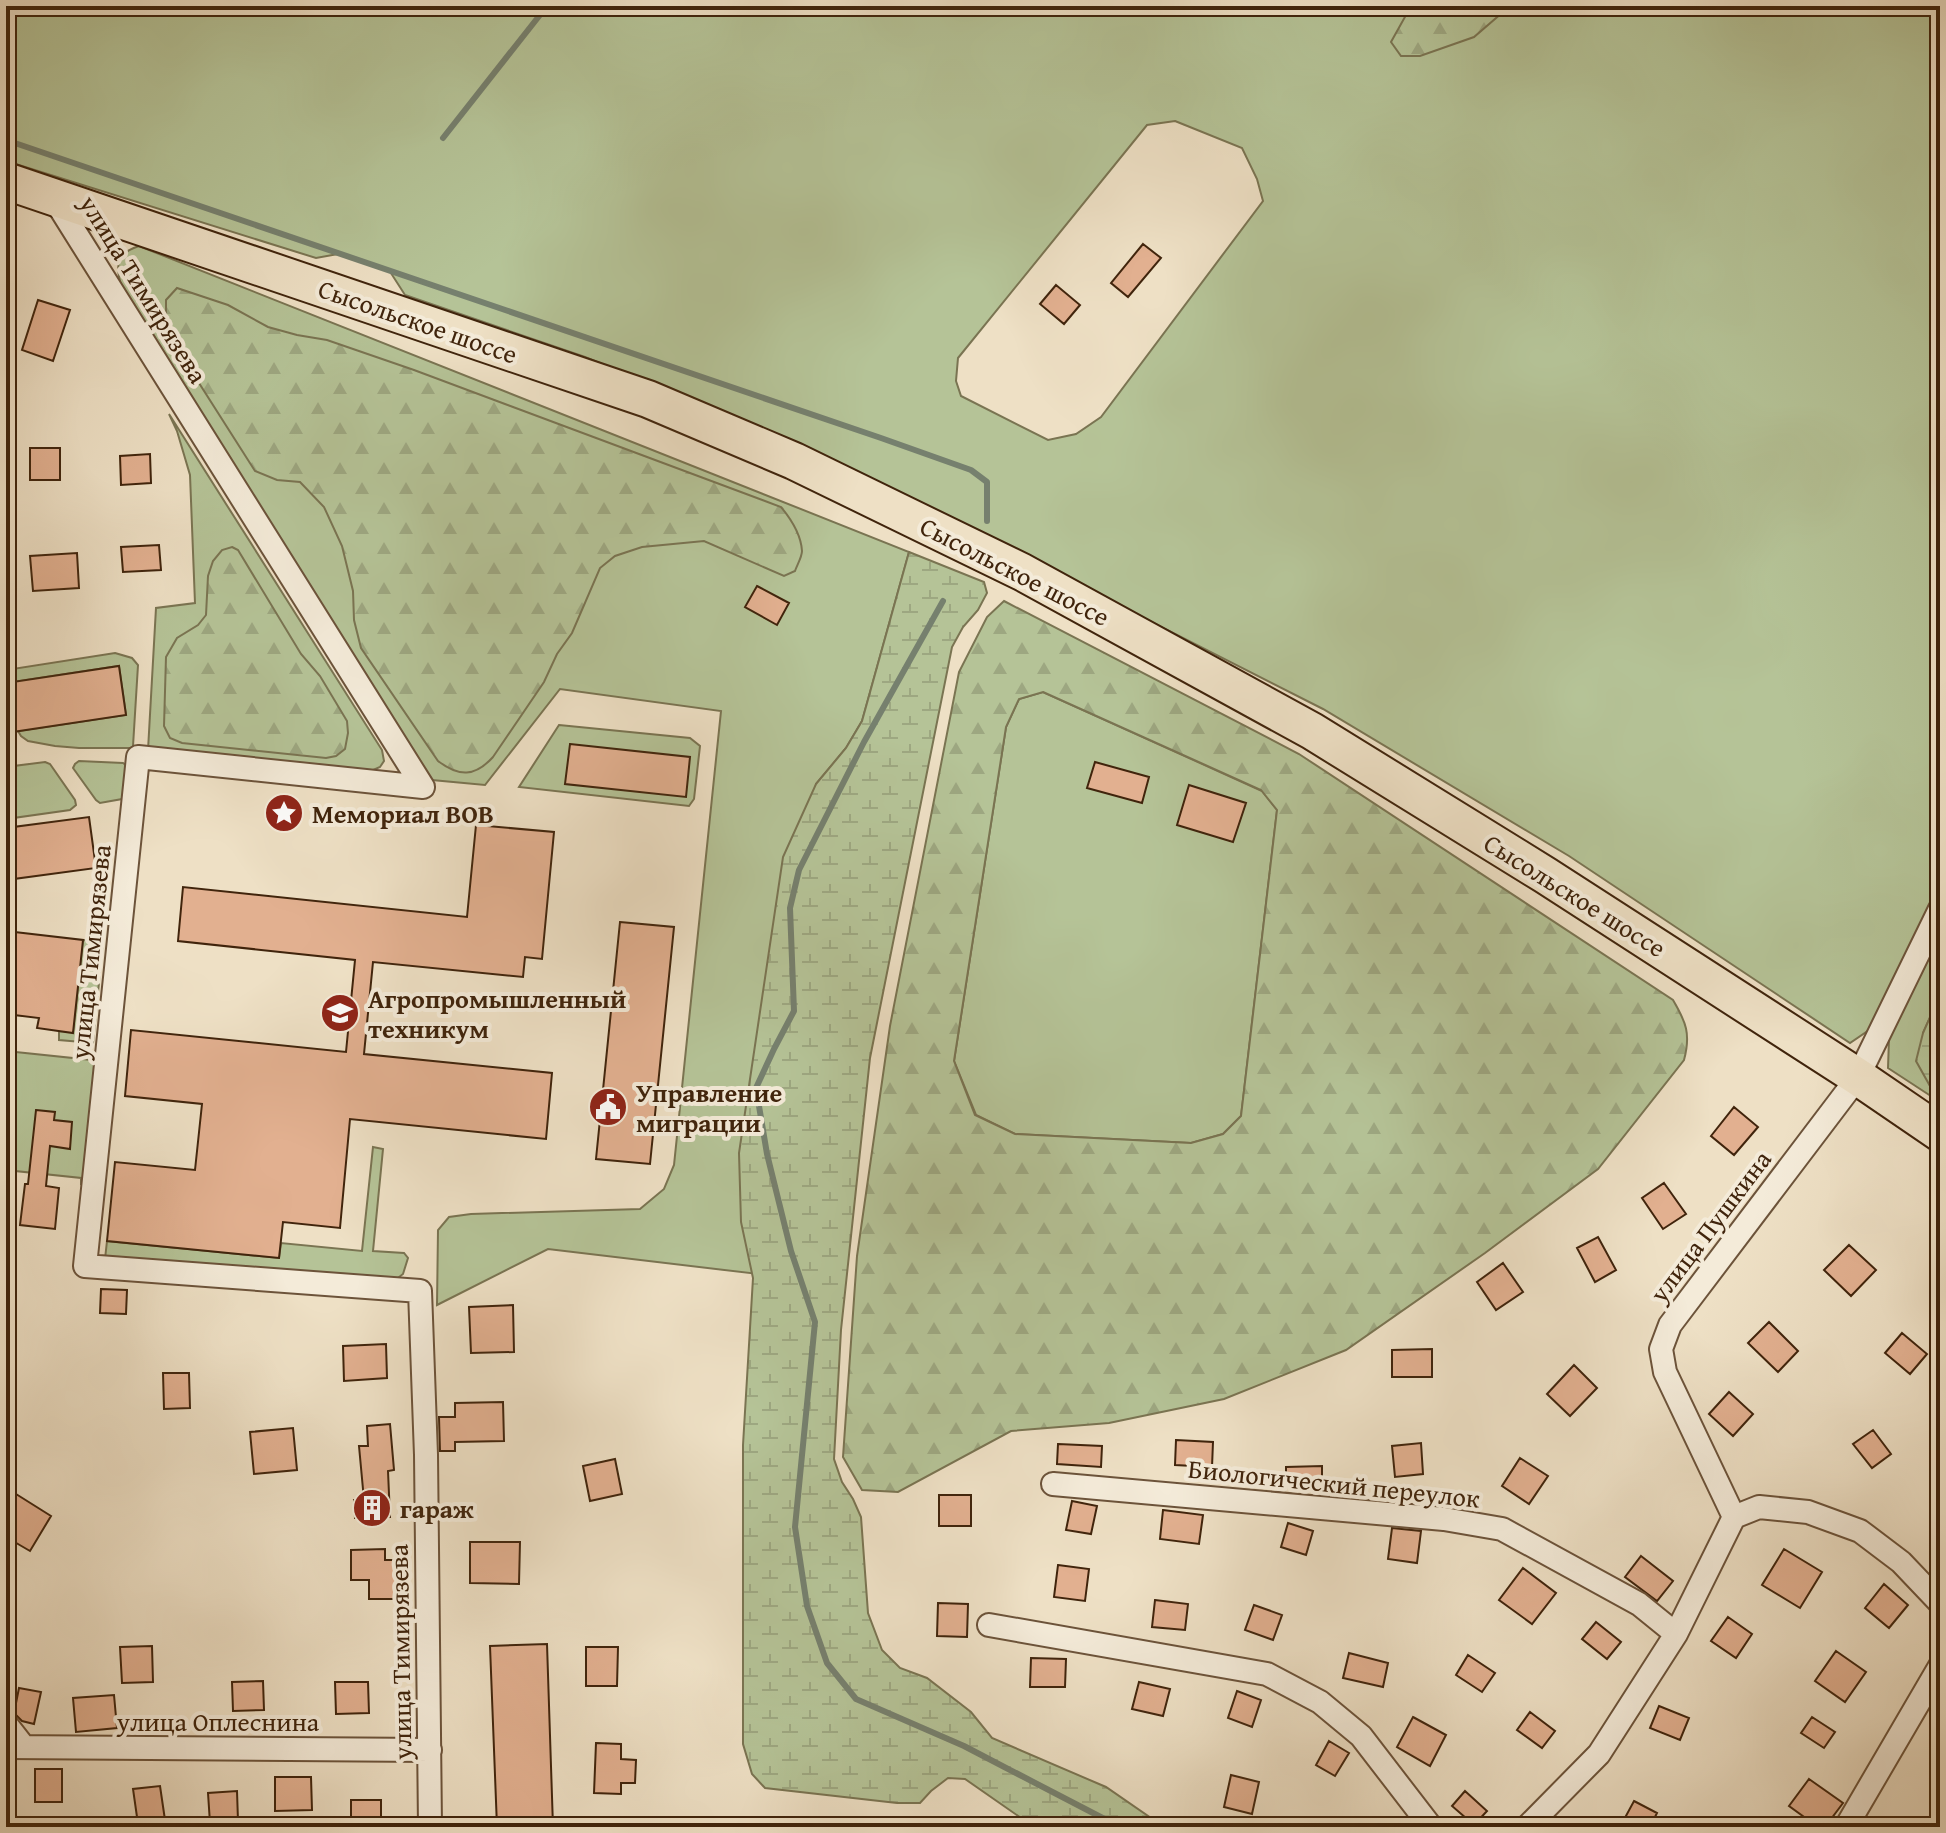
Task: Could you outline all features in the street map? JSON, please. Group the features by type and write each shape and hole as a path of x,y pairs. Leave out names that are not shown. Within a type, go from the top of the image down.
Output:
{"highway":[{"name":"Сысольское шоссе","path":"6,181 648,399 794,461 951,537 1022,572 1312,731 1545,875 1940,1133"}],"street":[{"name":"улица Тимирязева","path":"52,196 423,787 138,757 85,1266 420,1291 426,1455 430,1827"},
{"name":"улица Пушкина","path":"1734,1517 1665,1372 1661,1349 1670,1325 1858,1077 1940,909"},
{"name":"Биологический переулок","path":"1053,1484 1444,1519 1502,1529 1639,1604 1676,1634"},
{"path":"1527,1827 1599,1754 1676,1634 1734,1517 1759,1507 1808,1512 1860,1531 1901,1562 1940,1603"},
{"path":"989,1625 1267,1674 1320,1702 1361,1736 1431,1827"},
{"path":"1846,1827 1940,1666"},
{"path":"6,1724 15,1747"},
{"name":"улица Оплеснина","path":"15,1747 430,1750"}],"green space":[{"path":"6,6 1940,6 1940,883 1869,1030 1850,1043 1569,856 1323,709 803,445 585,357 405,295 389,270 338,254 316,258 6,161","holes":["1175,121 1242,148 1257,179 1263,201 1101,417 1076,434 1048,440 961,396 956,381 958,358 1147,125"]},
{"path":"1414,6 1510,6 1474,37 1420,56 1401,56 1391,42"},
{"path":"139,246 909,552 862,721 846,748 816,784 758,1274 548,1249 437,1305 438,1230 449,1217 640,1209 664,1189 674,1165 721,711 560,689 485,785 432,780 121,285 118,271 120,260 126,252"},
{"path":"177,288 228,305 268,327 327,340 414,370 781,507 800,539 802,553 795,571 784,576 704,541 642,547 615,556 600,568 572,633 557,654 544,682 493,757 473,771 453,770 438,761 361,648 354,620 353,591 342,546 324,507 300,482 277,480 255,471 171,339 166,321 166,300"},
{"path":"169,414 382,750 384,761 380,767 371,771 148,750 156,608 195,603 190,475"},
{"path":"232,547 238,550 301,654 320,676 347,721 345,749 336,756 326,758 182,743 170,738 164,726 166,657 177,638 198,625 206,615 208,576 213,561 222,550"},
{"path":"909,552 984,582 987,593 952,647 870,1058 841,1330 834,1459 842,1482 861,1517 868,1613 882,1650 900,1668 927,1678 971,1712 992,1738 1106,1787 1164,1827 1034,1827 965,1779 948,1778 920,1803 765,1788 752,1774 743,1744 743,1445 753,1278 741,1222 739,1153 783,857 816,784 846,748 862,721"},
{"path":"1004,601 1299,754 1673,1000 1686,1028 1686,1051 1684,1060 1598,1169 1346,1350 1224,1399 1109,1423 1011,1431 898,1492 862,1490 843,1457 857,1256 890,1026 959,672 987,617","holes":["1043,692 1261,790 1277,810 1241,1116 1223,1134 1191,1143 1015,1134 975,1115 954,1061 1006,727 1019,699"]},
{"path":"115,653 132,658 138,665 131,748 55,746 28,741 21,736 18,731 126,715 119,666 6,683 6,670"},
{"path":"1043,692 1262,791 1277,810 1241,1116 1223,1134 1191,1143 1015,1134 976,1115 954,1061 1006,727 1019,699"},
{"path":"559,725 690,738 700,746 694,799 689,806 519,787"},
{"path":"79,761 123,763 127,766 122,799 100,803 96,800 73,768"},
{"path":"50,764 76,805 70,810 6,819 6,767"},
{"path":"1940,935 1940,995 1923,1033 1930,1086 1940,1093 1940,1102 1888,1068 1889,1039"},
{"path":"83,940 103,942 93,1043 59,1040 59,1031 73,1032"},
{"path":"1940,995 1940,1093 1930,1086 1916,1061 1923,1033"},
{"path":"6,1051 101,1061 89,1185 81,1184 81,1178 6,1170"},
{"path":"373,1147 383,1149 373,1251 404,1253 408,1258 403,1274 394,1281 105,1259 107,1241 279,1258 281,1243 362,1251"}],"building":[{"path":"1143,244 1161,258 1128,297 1111,283"},
{"path":"1056,285 1080,305 1064,324 1040,304"},
{"path":"38,300 70,310 53,361 22,350"},
{"path":"30,448 60,448 60,480 30,480"},
{"path":"150,454 151,483 121,485 120,456"},
{"path":"159,545 161,570 123,572 121,547"},
{"path":"77,553 79,588 33,591 30,556"},
{"path":"757,586 789,603 777,625 745,607"},
{"path":"119,666 126,715 6,733 6,683"},
{"path":"570,744 690,757 686,797 565,784"},
{"path":"1095,762 1149,777 1142,803 1087,788"},
{"path":"1189,785 1246,803 1233,842 1177,825"},
{"path":"89,817 96,868 6,880 6,828"},
{"path":"476,825 554,832 542,959 525,957 523,977 373,962 364,1054 552,1073 546,1139 350,1119 340,1228 283,1222 279,1258 107,1241 115,1162 195,1170 202,1104 125,1096 131,1030 346,1052 355,960 178,941 183,887 467,917"},
{"path":"620,922 674,927 650,1164 596,1159"},
{"path":"6,931 83,940 73,1033 37,1028 39,1018 6,1014"},
{"path":"1734,1107 1758,1127 1734,1155 1711,1136"},
{"path":"36,1110 55,1112 54,1120 72,1122 70,1149 50,1146 46,1186 59,1188 55,1229 20,1225"},
{"path":"1664,1183 1686,1214 1663,1229 1642,1198"},
{"path":"1598,1237 1616,1270 1595,1282 1577,1248"},
{"path":"1849,1245 1876,1270 1851,1296 1824,1270"},
{"path":"1503,1263 1523,1292 1496,1310 1477,1282"},
{"path":"101,1289 127,1290 126,1314 100,1313"},
{"path":"513,1305 514,1352 471,1353 469,1307"},
{"path":"1769,1322 1798,1351 1778,1372 1748,1343"},
{"path":"1902,1333 1927,1354 1910,1374 1885,1353"},
{"path":"386,1344 387,1378 344,1381 343,1346"},
{"path":"1432,1349 1432,1377 1392,1377 1392,1350"},
{"path":"1574,1365 1597,1388 1570,1416 1547,1394"},
{"path":"163,1373 189,1373 190,1408 164,1409"},
{"path":"1729,1392 1753,1414 1733,1436 1709,1414"},
{"path":"503,1402 504,1441 455,1442 455,1451 440,1451 439,1417 455,1417 455,1403"},
{"path":"390,1424 394,1470 388,1471 390,1517 355,1518 354,1500 364,1500 359,1446 368,1446 367,1426"},
{"path":"293,1428 297,1470 254,1474 250,1432"},
{"path":"1873,1430 1891,1454 1872,1468 1853,1444"},
{"path":"1176,1440 1213,1442 1212,1467 1175,1465"},
{"path":"1421,1443 1423,1474 1395,1477 1392,1446"},
{"path":"1058,1444 1102,1446 1101,1467 1057,1464"},
{"path":"1520,1458 1548,1476 1529,1504 1502,1486"},
{"path":"615,1459 622,1494 590,1501 583,1466"},
{"path":"1322,1466 1322,1484 1286,1485 1286,1467"},
{"path":"16,1494 51,1516 30,1551 6,1537 6,1510"},
{"path":"939,1495 971,1495 971,1526 939,1526"},
{"path":"1072,1501 1097,1506 1091,1534 1066,1530"},
{"path":"1163,1510 1203,1515 1199,1544 1160,1539"},
{"path":"1288,1523 1313,1531 1306,1555 1281,1547"},
{"path":"1392,1528 1421,1531 1417,1563 1388,1559"},
{"path":"470,1542 520,1542 519,1584 470,1583"},
{"path":"385,1549 385,1560 406,1560 406,1599 369,1599 369,1580 351,1580 351,1550"},
{"path":"1784,1549 1822,1572 1800,1608 1762,1585"},
{"path":"1641,1556 1673,1581 1657,1601 1625,1577"},
{"path":"1058,1565 1089,1569 1085,1601 1054,1597"},
{"path":"1523,1568 1556,1593 1532,1624 1499,1600"},
{"path":"1884,1584 1908,1605 1889,1628 1865,1608"},
{"path":"1155,1600 1188,1604 1185,1630 1152,1627"},
{"path":"938,1603 968,1604 967,1637 937,1636"},
{"path":"1254,1605 1282,1615 1273,1640 1245,1630"},
{"path":"1728,1617 1752,1634 1736,1658 1711,1641"},
{"path":"1596,1622 1621,1642 1607,1659 1582,1639"},
{"path":"547,1644 553,1827 497,1827 490,1646"},
{"path":"152,1646 153,1682 122,1683 120,1647"},
{"path":"586,1647 618,1647 617,1686 586,1686"},
{"path":"1836,1651 1866,1672 1845,1702 1815,1681"},
{"path":"1349,1653 1388,1663 1383,1687 1343,1678"},
{"path":"1468,1655 1495,1673 1482,1692 1456,1675"},
{"path":"1031,1658 1066,1659 1065,1687 1030,1687"},
{"path":"263,1681 264,1710 233,1711 232,1682"},
{"path":"335,1682 368,1682 369,1713 336,1714"},
{"path":"1139,1682 1170,1689 1163,1716 1132,1709"},
{"path":"19,1688 41,1692 34,1724 22,1721 14,1713"},
{"path":"1237,1691 1261,1700 1252,1727 1228,1718"},
{"path":"114,1695 117,1728 76,1732 73,1698"},
{"path":"1659,1706 1689,1718 1680,1740 1650,1728"},
{"path":"1530,1712 1555,1731 1542,1748 1517,1730"},
{"path":"1413,1717 1446,1735 1430,1766 1397,1747"},
{"path":"1812,1717 1835,1732 1824,1748 1801,1733"},
{"path":"1329,1741 1349,1753 1335,1776 1316,1765"},
{"path":"596,1743 621,1744 621,1759 636,1760 635,1783 621,1783 621,1794 594,1793"},
{"path":"35,1769 62,1769 62,1802 35,1802"},
{"path":"1231,1775 1259,1782 1252,1814 1224,1807"},
{"path":"275,1777 311,1777 312,1810 275,1811"},
{"path":"1809,1779 1843,1803 1825,1827 1818,1827 1789,1806"},
{"path":"160,1786 165,1820 138,1824 133,1789"},
{"path":"237,1791 238,1821 210,1823 208,1793"},
{"path":"1465,1791 1487,1811 1474,1825 1452,1806"},
{"path":"351,1800 381,1800 381,1827 351,1827"},
{"path":"1634,1801 1657,1813 1650,1827 1620,1827"}],"waterway":[{"path":"443,138 547,6"},
{"path":"6,140 971,470 987,482 987,521"},
{"path":"943,601 864,742 799,870 790,908 794,1011 756,1088 767,1154 791,1251 815,1322 795,1527 807,1606 827,1663 856,1699 964,1746 1120,1827"}],"place":[{"name":"Мемориал ВОВ","path":"284,813"},
{"name":"Агропромышленный техникум","path":"340,1013"},
{"name":"Управление миграции","path":"608,1107"},
{"name":"гараж","path":"372,1508"}]}
